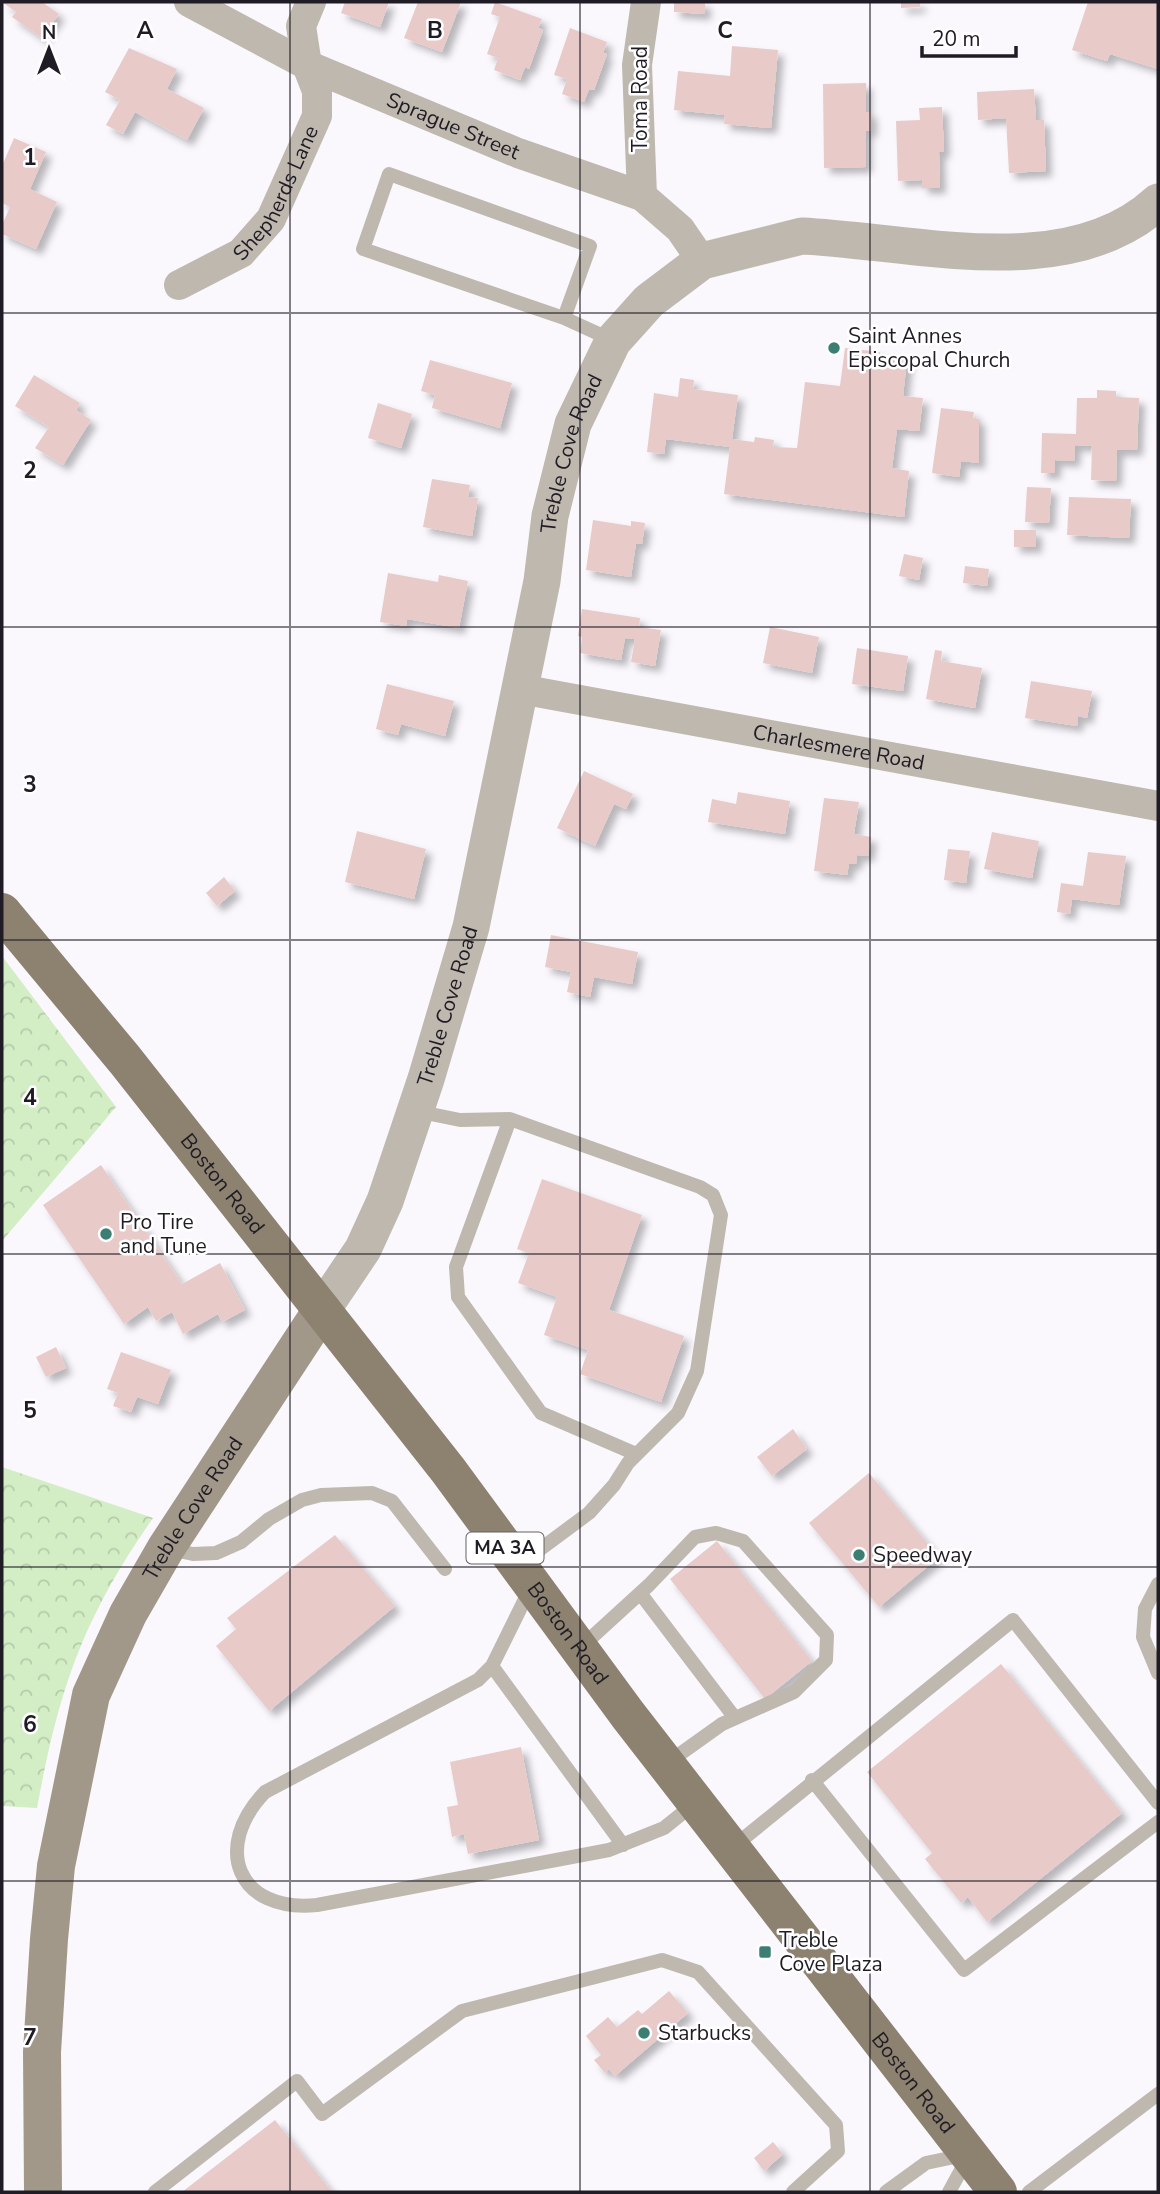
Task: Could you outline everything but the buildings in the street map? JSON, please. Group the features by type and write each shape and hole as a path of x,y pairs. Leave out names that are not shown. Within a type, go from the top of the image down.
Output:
{"main road":[{"name":"Boston Road","path":"2,912 134,1071 448,1470 666,1764 998,2192"},
{"name":"Treble Cove Road","path":"43,2192 43,2052 56,1866 91,1695 128,1614 166,1548 322,1310"}],"street":[{"name":"Sprague Street","path":"189,2 307,65 517,153 642,196 680,229 702,261"},
{"name":"Shepherds Lane","path":"179,285 241,253 271,219 317,116 317,91 307,65 301,26 311,2"},
{"name":"Toma Road","path":"642,196 637,65 646,2"},
{"name":"Treble Cove Road","path":"322,1310 363,1249 385,1201 471,927 542,581 550,516 573,424 613,341 649,301 702,261 802,236 990,252 1060,250 1108,233 1158,202"},
{"name":"Charlesmere Road","path":"520,689 1158,806"}],"lane":[{"path":"564,318 590,246 389,174 363,249 564,318 613,341"},
{"path":"415,1111 460,1120 510,1119 700,1187 713,1195 719,1204 721,1215 706,1328 697,1371 678,1413 636,1454 589,1513 525,1575 492,1666 478,1680 265,1792 247,1815 240,1831 238,1856 246,1880 264,1899 275,1904 309,1906 622,1846 664,1828 696,1802"},
{"path":"510,1119 456,1266 458,1297 541,1413 636,1454"},
{"path":"166,1548 193,1554 216,1553 241,1542 269,1519 302,1500 321,1495 372,1493 392,1502 445,1569"},
{"path":"579,1649 695,1537 716,1534 743,1541 827,1635 826,1660 794,1692 735,1717 666,1764"},
{"path":"1158,1584 1144,1609 1143,1637 1158,1673"},
{"path":"640,1593 735,1717"},
{"path":"732,1848 812,1780 1013,1620 1158,1803"},
{"path":"492,1666 622,1846"},
{"path":"812,1780 964,1970 1158,1822"},
{"path":"155,2192 297,2081 322,2114 462,2011 662,1960 698,1972 836,2125 838,2151 793,2192"},
{"path":"1029,2192 1158,2094"},
{"path":"886,2192 926,2163 969,2154"},
{"path":"950,2192 969,2154"}],"green space":[{"path":"2,956 116,1107 2,1241"},
{"path":"2,1467 153,1518 108,1589 77,1656 55,1726 37,1808 2,1806"}],"place":[{"name":"Saint Annes Episcopal Church","path":"834,348"},
{"name":"Pro Tire and Tune","path":"106,1234"},
{"name":"Speedway","path":"859,1555"},
{"name":"Treble Cove Plaza","path":"765,1952"},
{"name":"Starbucks","path":"644,2033"}]}
